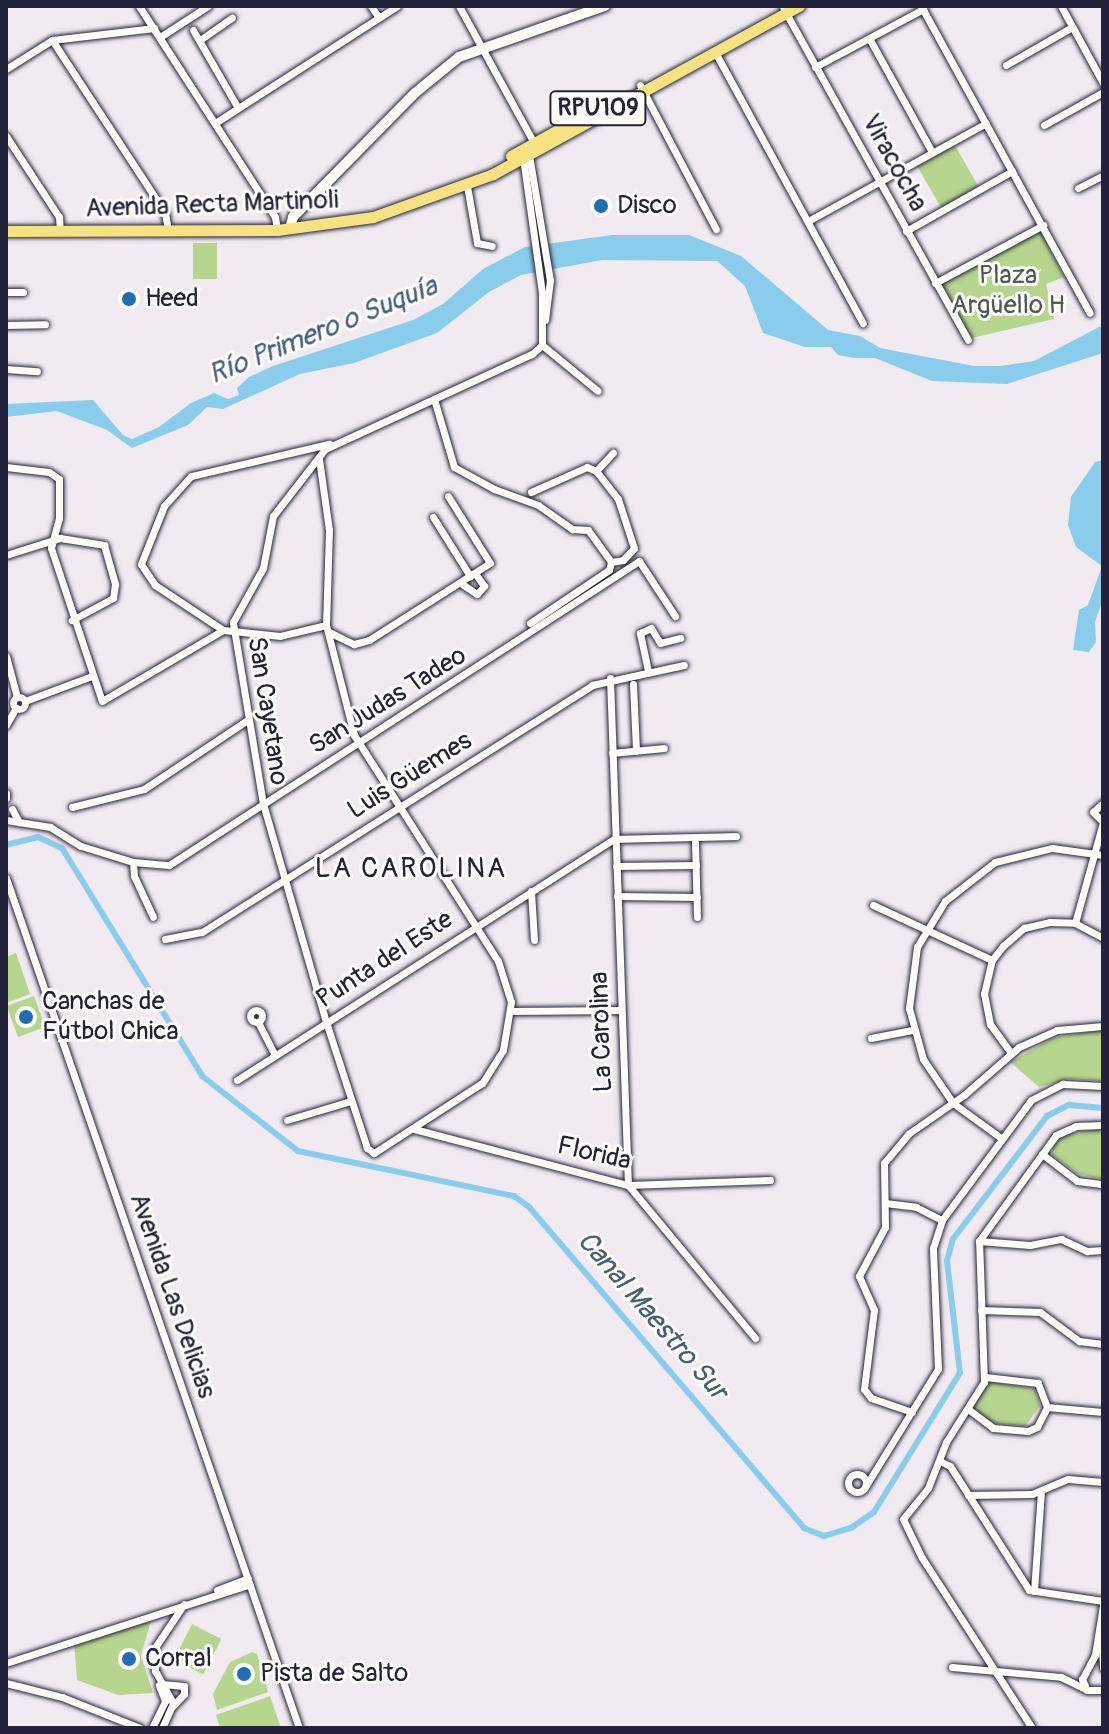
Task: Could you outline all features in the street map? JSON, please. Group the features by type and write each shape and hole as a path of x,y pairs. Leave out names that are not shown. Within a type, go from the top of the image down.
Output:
{"main road":[{"name":"Avenida Recta Martinoli","path":"6,224 60,227 283,226 373,217 467,186 785,8 799,6"},
{"name":"Avenida Recta Martinoli","path":"283,226 383,207 452,184 526,152 565,126 715,52 785,8"},
{"name":"Avenida Recta Martinoli","path":"6,231 60,227"}],"street":[{"path":"139,6 283,226 421,87 483,45 605,6"},
{"path":"371,6 379,18"},
{"path":"215,123 397,6"},
{"path":"459,6 483,45 526,152 550,280 542,345 598,391"},
{"path":"1061,6 1103,83"},
{"path":"160,37 204,7"},
{"path":"815,67 922,7 1090,313"},
{"name":"Viracocha","path":"785,8 968,340"},
{"path":"200,40 232,18"},
{"path":"1006,65 1072,27"},
{"path":"6,69 52,40 154,28"},
{"path":"193,30 209,65 238,108"},
{"path":"869,38 932,152"},
{"path":"52,40 168,227"},
{"path":"715,52 863,323"},
{"path":"642,88 716,229"},
{"path":"1044,125 1103,92"},
{"path":"808,221 986,123"},
{"path":"6,136 60,227"},
{"path":"906,231 1012,171"},
{"path":"1078,188 1103,175"},
{"path":"467,186 477,243 492,246"},
{"path":"935,283 1043,225"},
{"path":"539,234 540,281 546,293"},
{"path":"6,292 23,292"},
{"path":"6,325 45,324"},
{"name":"San Cayetano","path":"414,1129 374,1153 367,1148 283,880 263,804 246,721 233,627 236,613 263,568 273,516 331,444 532,354 542,345"},
{"path":"6,369 37,371"},
{"path":"434,399 454,467 494,489 538,505 572,529 588,530 611,562 609,570 530,623"},
{"path":"223,630 155,585 143,571 142,556 164,506 197,473 331,444"},
{"path":"596,471 613,453"},
{"path":"319,459 329,530 327,629 358,745 504,972 511,1011 503,1050 488,1076 414,1129"},
{"path":"6,467 49,472 59,479 59,518 51,540 72,620 103,702 223,630 233,627 280,636 327,629 360,643 462,584 491,561 448,496"},
{"path":"531,492 587,467 596,471 618,499 634,548 630,558 611,562"},
{"path":"433,517 484,586 477,594 462,584"},
{"path":"6,555 51,540 96,540 107,549 113,598 72,620"},
{"name":"San Judas Tadeo","path":"6,820 50,827 81,846 133,862 169,865 639,561 675,616"},
{"path":"648,671 640,633 651,628 660,643 680,638"},
{"path":"6,656 17,697 16,708"},
{"name":"Luis Güemes","path":"165,939 202,932 610,678 684,665"},
{"path":"6,725 16,708 25,701 92,676"},
{"name":"La Carolina","path":"610,678 628,1185"},
{"path":"633,684 636,751"},
{"path":"17,697 25,701"},
{"path":"72,807 144,789 246,721"},
{"path":"612,753 664,748"},
{"path":"1075,923 1103,822 1093,812 1103,803"},
{"path":"12,809 20,824"},
{"name":"San Judas Tadeo","path":"6,828 20,824"},
{"path":"614,839 736,836"},
{"name":"Punta del Este","path":"237,1080 614,839"},
{"path":"695,842 697,917"},
{"path":"1001,1138 953,1103 928,1069 912,1030 912,968 928,926 958,888 995,862 1052,848 1103,855"},
{"path":"133,862 134,876 153,917"},
{"path":"616,866 696,865"},
{"name":"Avenida Las Delicias","path":"6,878 299,1728"},
{"path":"531,891 534,940"},
{"path":"617,896 697,897"},
{"path":"873,905 928,926 992,960"},
{"path":"1011,1053 995,1034 985,1006 992,960 1024,928 1075,923 1103,938"},
{"path":"511,1011 621,1010"},
{"path":"258,1022 275,1055"},
{"path":"912,1412 871,1398 864,1389 874,1310 859,1276 885,1227 883,1167 890,1153 1011,1053 1057,1030 1103,1026"},
{"path":"871,1038 912,1030"},
{"path":"865,1487 940,1364 933,1248 942,1220 1001,1138 1041,1092 1070,1083 1103,1086"},
{"path":"287,1120 351,1101"},
{"path":"1032,1728 904,1522 985,1377 979,1241 1062,1131 1103,1125"},
{"name":"Florida","path":"414,1129 628,1185 770,1180"},
{"path":"1042,1154 1077,1181 1103,1184"},
{"path":"628,1185 755,1338"},
{"path":"885,1203 916,1207 942,1220"},
{"path":"979,1241 1030,1245 1061,1239 1087,1251 1103,1250"},
{"path":"981,1310 1040,1312 1079,1341 1103,1344"},
{"path":"985,1377 1033,1381 1047,1407"},
{"path":"968,1409 989,1427 1028,1431 1037,1427 1047,1407"},
{"path":"1047,1407 1103,1412"},
{"path":"940,1461 950,1466 1016,1571 1034,1591 1103,1603 1100,1630 1103,1668 1061,1677 952,1667"},
{"path":"968,1495 1041,1492 1068,1479 1103,1482"},
{"path":"1034,1591 1041,1492"},
{"path":"1016,1571 1036,1564"},
{"path":"6,1663 249,1581"},
{"path":"162,1728 173,1706 153,1662 155,1644 182,1602"},
{"path":"1086,1689 1087,1670 1100,1630"},
{"path":"1061,1677 1086,1689 1102,1691"},
{"path":"6,1683 62,1697 140,1728"},
{"path":"152,1728 167,1692"}],"green space":[{"path":"954,144 980,188 942,210 917,166"},
{"name":"Plaza Argüello H","path":"1040,230 1064,277 1046,284 1054,319 972,338 942,284"},
{"path":"193,243 217,243 217,279 193,279"},
{"path":"16,953 30,994 6,1003 6,957"},
{"name":"Canchas de Fútbol Chica","path":"34,996 45,1027 18,1037 7,1006"},
{"path":"1103,1030 1103,1081 1068,1079 1039,1087 1010,1062 1055,1037"},
{"path":"1103,1128 1103,1179 1078,1174 1052,1155 1054,1144 1066,1135"},
{"path":"990,1382 1035,1389 1040,1406 1025,1426 990,1423 972,1407"},
{"path":"152,1617 141,1656 153,1693 118,1695 77,1680 74,1642"},
{"path":"192,1624 221,1639 203,1675 174,1660"},
{"name":"Pista de Salto","path":"252,1652 257,1654 268,1692 217,1710 213,1694 230,1662"},
{"name":"Pista de Salto","path":"270,1696 281,1728 220,1728 216,1715"}],"water":[{"path":"612,235 689,235 741,256 828,330 860,336 880,348 974,366 1000,366 1034,361 1103,325 1103,353 1007,384 932,381 875,358 838,355 831,347 805,347 763,333 745,286 717,261 602,260 521,275 489,292 437,333 354,363 300,374 223,409 207,407 188,425 132,448 107,430 57,411 6,417 6,404 93,400 123,435 132,439 159,427 191,403 214,393 228,399 239,395 237,388 249,377 273,366 413,320 443,304 483,269 525,247"},
{"path":"1103,460 1103,599 1095,622 1096,642 1089,652 1073,650 1079,610 1088,605 1102,566 1076,547 1068,525 1071,497 1095,462"}],"waterway":[{"name":"Canal Maestro Sur","path":"6,845 38,837 62,848 202,1076 298,1151 514,1196 529,1207 804,1528 824,1536 851,1528 874,1512 960,1373 947,1261 953,1239 1047,1116 1069,1105 1103,1108"}],"place":[{"name":"Disco","path":"601,206"},
{"name":"Heed","path":"129,299"},
{"name":"Canchas de Fútbol Chica","path":"26,1017"},
{"name":"Corral","path":"129,1659"},
{"name":"Pista de Salto","path":"244,1674"}],"district":[{"name":"LA CAROLINA","path":"411,869"}],"water label":[{"name":"Río Primero o Suquía","path":"323,331"}]}
